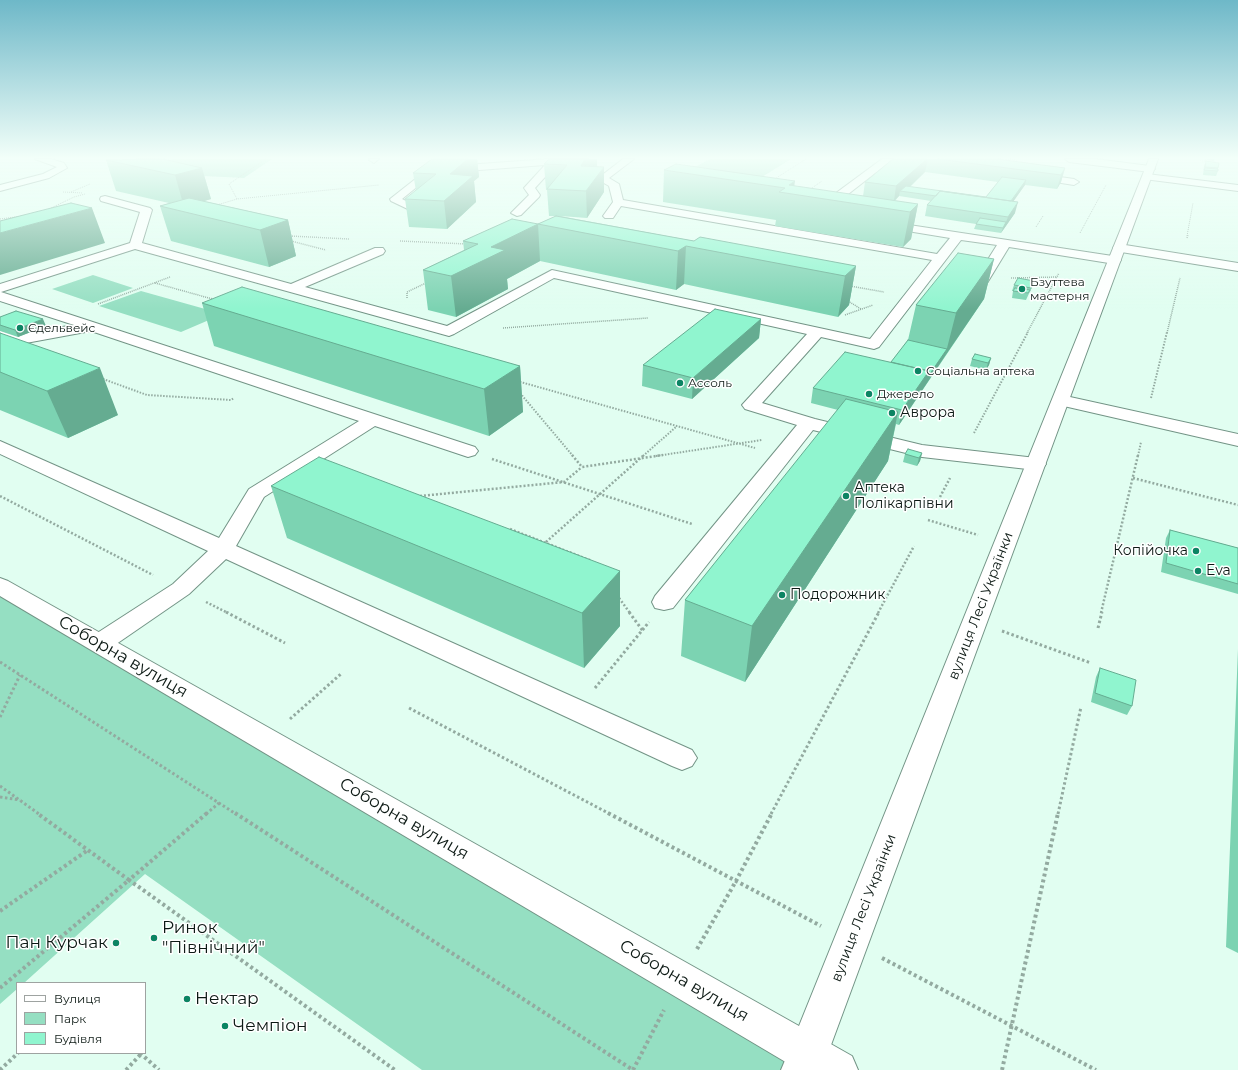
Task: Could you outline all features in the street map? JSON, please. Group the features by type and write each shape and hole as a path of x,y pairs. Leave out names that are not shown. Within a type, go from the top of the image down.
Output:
{"main road":[{"path":"135,245 146,210 142,209"},
{"path":"517,213 521,209"},
{"path":"609,216 614,209"},
{"path":"658,209 941,258"},
{"path":"862,209 878,219 963,233 1005,243 1070,253 1184,258 1238,266"},
{"name":"вулиця Лесі Українки","path":"815,1064 851,942 1134,209"},
{"path":"0,288 135,245 449,331 552,274 874,344 906,296 927,276 963,233"},
{"path":"964,282 979,285 1005,243"},
{"path":"292,288 379,251"},
{"path":"927,276 942,278"},
{"path":"0,296 468,451"},
{"path":"0,312 25,304"},
{"path":"0,335 15,340 93,327"},
{"path":"811,330 751,405 805,428 922,451 1036,464"},
{"path":"1061,400 1238,440"},
{"path":"100,643 181,590 223,548 256,493 373,420"},
{"path":"664,602 805,428"},
{"path":"0,447 682,758"},
{"name":"Соборна вулиця","path":"0,586 680,979 815,1064"}],"path":[{"path":"972,437 1094,209"},
{"path":"1098,628 1184,258 1192,209"},
{"path":"0,219 27,215"},
{"path":"285,236 354,239"},
{"path":"285,239 362,258"},
{"path":"393,241 471,244"},
{"path":"63,317 204,264"},
{"path":"983,278 1057,277"},
{"path":"411,320 407,292 430,281"},
{"path":"155,282 221,302"},
{"path":"850,286 906,296"},
{"path":"811,330 861,309 906,296"},
{"path":"843,298 861,309"},
{"path":"449,331 652,318"},
{"path":"96,377 147,395 231,400 263,383"},
{"path":"514,380 782,456"},
{"path":"517,390 582,467"},
{"path":"546,542 678,426"},
{"path":"424,499 416,497 564,482 582,467 739,443 805,428"},
{"path":"468,451 720,533"},
{"path":"940,497 951,477"},
{"path":"1133,478 1238,506"},
{"path":"0,496 285,643"},
{"path":"928,520 1005,544"},
{"path":"503,527 590,559 595,565"},
{"path":"0,662 633,1070 680,979 736,881 914,546"},
{"path":"617,595 643,632"},
{"path":"577,710 643,632 664,602"},
{"path":"975,621 1091,663"},
{"path":"266,740 342,673"},
{"path":"0,717 20,675"},
{"path":"1002,1070 1080,707"},
{"path":"409,708 1096,1070"},
{"path":"0,786 395,1070"},
{"path":"0,797 20,800"},
{"path":"0,988 219,803"},
{"path":"0,911 88,850"},
{"path":"0,1070 17,1054"},
{"path":"126,1070 140,1054"},
{"path":"142,1054 159,1070"}],"green space":[{"path":"93,275 133,288 93,303 52,289"},
{"path":"141,291 223,314 181,332 99,306"},
{"path":"0,586 838,1070 422,1070 145,874 25,982 16,982 16,990 0,1004"}],"building":[{"path":"48,209 89,209 0,233 0,221"},
{"path":"172,209 238,209 288,220 260,230"},
{"path":"890,209 913,209 910,212"},
{"path":"954,209 1013,209 1008,217"},
{"path":"556,216 694,241 700,237 856,266 845,276 686,246 678,251 538,224"},
{"path":"980,218 1006,222 1003,228 976,224"},
{"path":"512,219 538,224 491,247 505,250 451,276 423,270 478,244 463,241"},
{"path":"958,253 994,259 956,313 916,305"},
{"path":"1018,278 1034,281 1031,288 1014,285"},
{"path":"242,287 520,366 484,389 202,303"},
{"path":"1015,288 1030,290 1028,293 1013,291"},
{"path":"715,309 761,319 693,378 643,365"},
{"path":"16,311 43,319 15,330 0,325 0,317"},
{"path":"0,333 100,368 47,391 0,372"},
{"path":"908,340 947,349 927,378 929,371 891,362"},
{"name":"Джерело","path":"845,352 929,371 902,410 813,388"},
{"path":"975,354 991,358 988,363 972,359"},
{"path":"846,399 898,412 752,626 685,600"},
{"path":"908,449 922,453 919,458 905,454"},
{"path":"319,457 620,571 582,613 271,486"},
{"path":"1170,530 1238,548 1238,584 1166,563"},
{"path":"1100,668 1136,680 1132,706 1095,693"}],"place":[{"name":"Бзуттева мастерня","path":"1022,289"},
{"name":"Єдельвейс","path":"20,328"},
{"name":"Соціальна аптека","path":"918,371"},
{"name":"Ассоль","path":"680,383"},
{"name":"Джерело","path":"869,394"},
{"name":"Аврора","path":"892,413"},
{"name":"Аптека Полікарпівни","path":"846,496"},
{"name":"Копійочка","path":"1196,551"},
{"name":"Eva","path":"1198,571"},
{"name":"Подорожник","path":"782,595"},
{"name":"Ринок \"Північний\"","path":"154,938"},
{"name":"Пан Курчак","path":"116,943"},
{"name":"Нектар","path":"187,999"},
{"name":"Чемпіон","path":"225,1026"}]}
